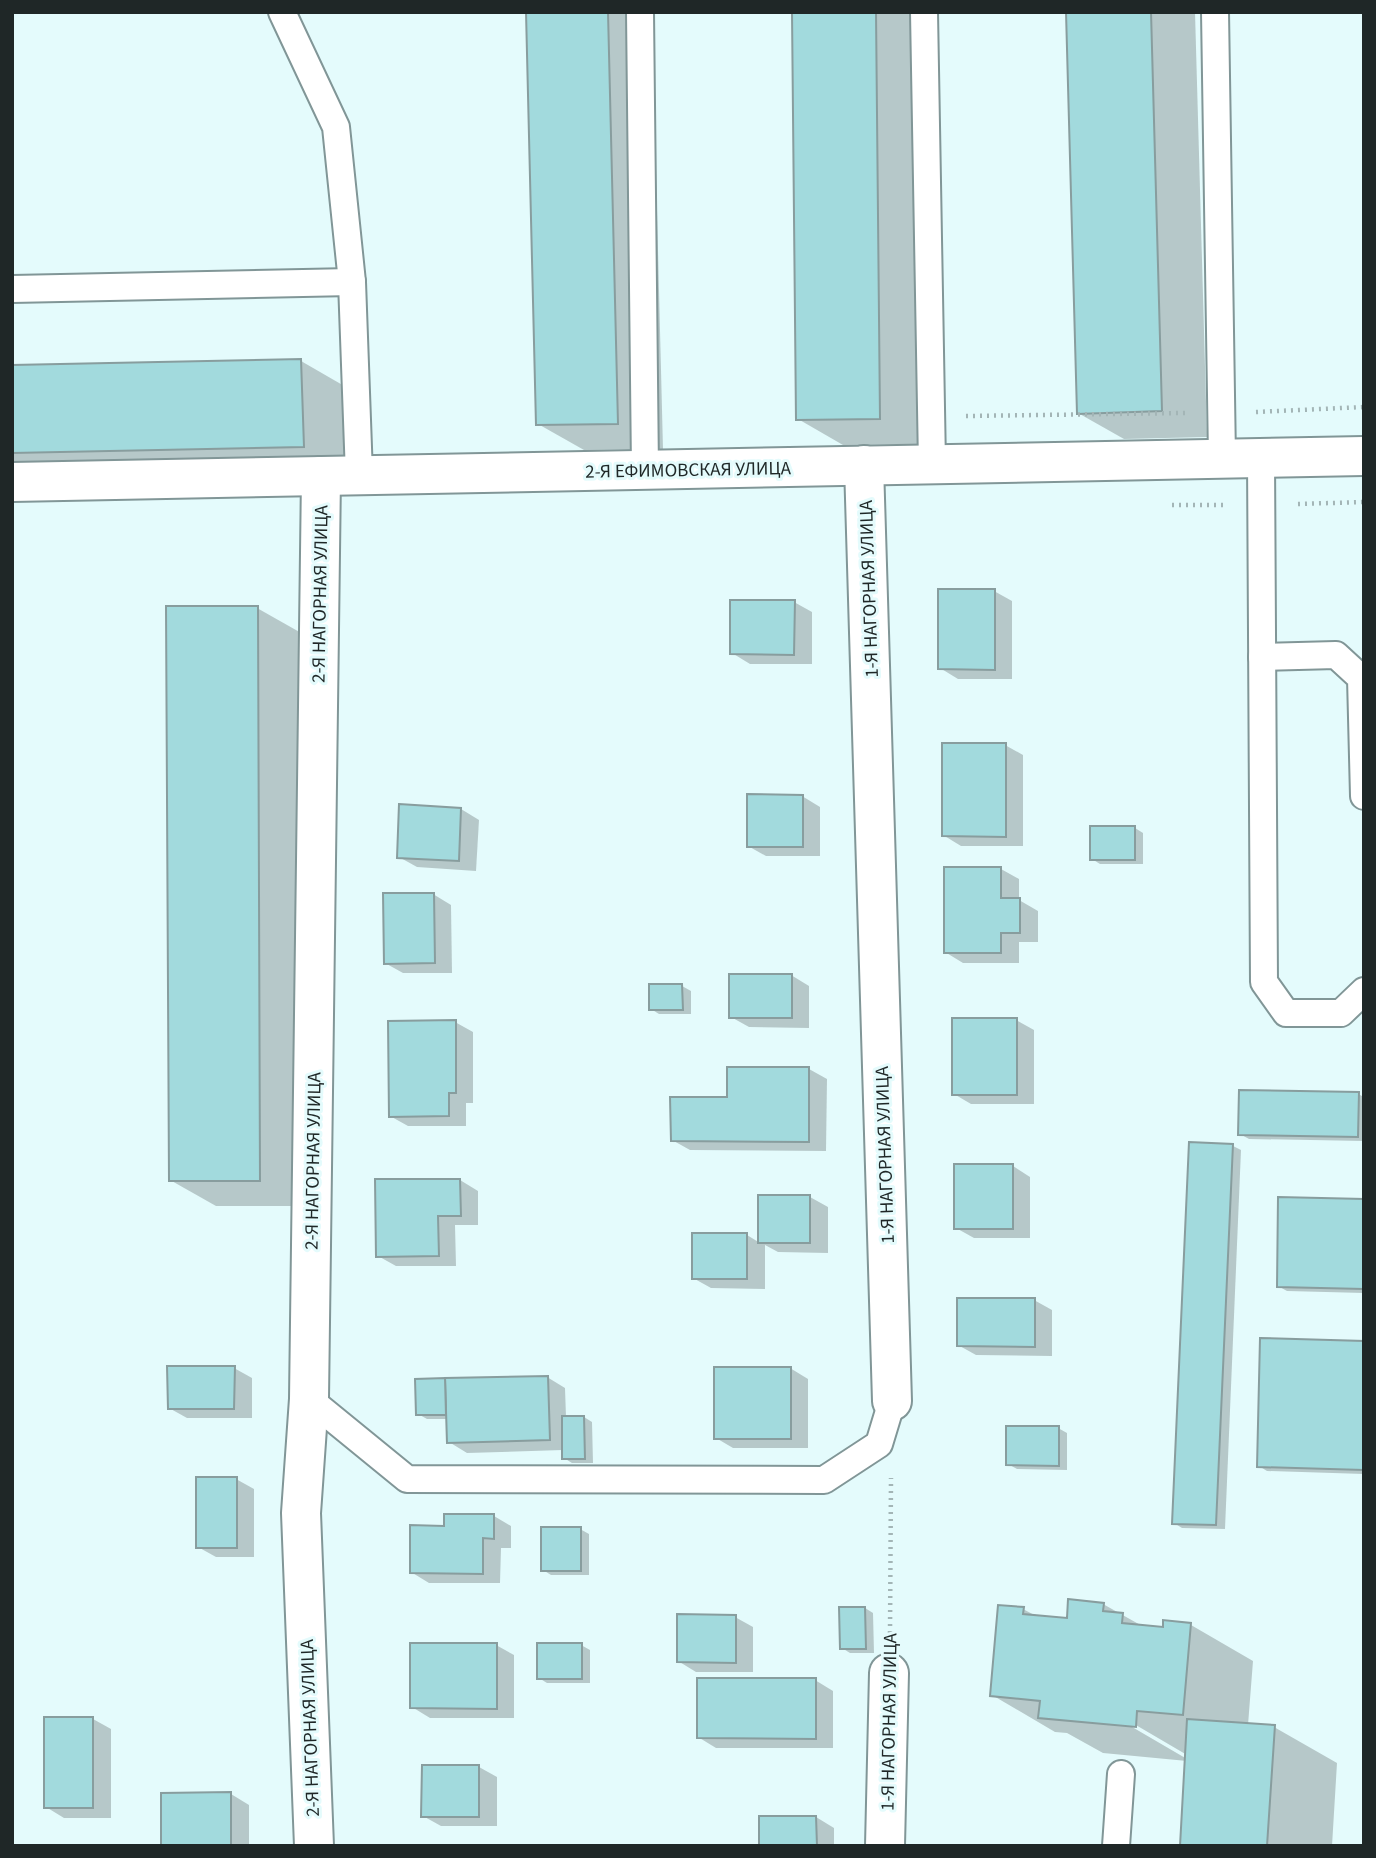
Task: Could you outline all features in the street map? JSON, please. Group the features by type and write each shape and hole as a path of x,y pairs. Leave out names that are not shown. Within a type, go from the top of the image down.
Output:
{"street":[{"name":"2-Я ЕФИМОВСКАЯ УЛИЦА","path":"12,482 1364,456"},
{"name":"1-Я НАГОРНАЯ УЛИЦА","path":"864,465 892,1401"},
{"name":"2-Я НАГОРНАЯ УЛИЦА","path":"314,1846 300,1513 309,1399 321,476"},
{"name":"1-Я НАГОРНАЯ УЛИЦА","path":"885,1846 889,1673"}],"lane":[{"path":"282,12 336,127 352,282 359,475"},
{"path":"640,12 645,470"},
{"path":"924,12 932,464"},
{"path":"1215,12 1222,458"},
{"path":"12,289 352,282"},
{"path":"1261,458 1264,982 1286,1013 1341,1013 1364,991"},
{"path":"1262,657 1336,654 1361,678 1364,796"},
{"path":"309,1399 407,1479 824,1480 879,1444 892,1401"},
{"path":"1116,1846 1121,1774"}],"path":[{"name":"1-Я НАГОРНАЯ УЛИЦА","path":"889,1673 891,1469"}],"building":[{"path":"526,12 608,12 618,424 536,425"},
{"path":"792,12 876,12 880,419 796,420"},
{"path":"1066,12 1151,12 1162,411 1077,414"},
{"path":"301,359 304,447 12,453 12,365"},
{"path":"938,589 995,589 995,670 938,669"},
{"path":"730,600 795,600 794,655 730,654"},
{"path":"166,606 258,606 260,1181 169,1181"},
{"path":"942,743 1006,743 1006,837 942,836"},
{"path":"747,794 803,795 803,847 747,847"},
{"path":"399,804 461,808 459,861 397,858"},
{"path":"1090,826 1135,826 1135,860 1090,860"},
{"path":"944,867 1001,867 1001,898 1020,898 1020,933 1001,933 1001,953 944,953"},
{"path":"383,893 434,893 435,963 384,964"},
{"path":"729,974 792,974 792,1018 729,1018"},
{"path":"649,984 682,984 683,1010 649,1010"},
{"path":"952,1018 1017,1018 1017,1095 952,1095"},
{"path":"456,1020 456,1093 449,1093 449,1116 389,1117 388,1021"},
{"path":"727,1067 809,1067 809,1142 671,1141 670,1097 727,1097"},
{"path":"1239,1090 1359,1092 1358,1137 1238,1135"},
{"path":"1189,1142 1233,1144 1216,1525 1172,1524"},
{"path":"954,1164 1013,1164 1013,1229 954,1229"},
{"path":"375,1179 460,1179 461,1216 438,1216 439,1256 376,1257"},
{"path":"758,1195 810,1195 810,1243 758,1243"},
{"path":"1278,1197 1364,1199 1364,1289 1277,1287"},
{"path":"692,1233 747,1233 747,1279 692,1279"},
{"path":"957,1298 1035,1298 1035,1347 957,1346"},
{"path":"1260,1338 1364,1341 1364,1470 1257,1467"},
{"path":"167,1366 235,1366 234,1409 168,1409"},
{"path":"714,1367 791,1367 791,1439 714,1439"},
{"path":"548,1376 550,1440 447,1443 445,1378"},
{"path":"445,1378 446,1415 416,1415 415,1379"},
{"path":"562,1416 584,1416 585,1459 562,1459"},
{"path":"1006,1426 1059,1426 1059,1466 1006,1465"},
{"path":"196,1477 237,1477 237,1548 196,1548"},
{"path":"444,1514 494,1514 494,1539 483,1538 483,1574 410,1573 410,1525 444,1526"},
{"path":"541,1527 581,1527 581,1571 541,1571"},
{"path":"1068,1599 1104,1603 1103,1611 1123,1613 1122,1623 1163,1627 1163,1620 1191,1623 1183,1715 1137,1711 1136,1727 1038,1718 1040,1701 990,1696 998,1605 1024,1607 1023,1614 1067,1618"},
{"path":"839,1607 865,1607 866,1649 840,1649"},
{"path":"677,1614 736,1615 736,1663 677,1662"},
{"path":"410,1643 497,1643 497,1709 410,1708"},
{"path":"537,1643 582,1643 582,1679 537,1679"},
{"path":"697,1678 816,1678 816,1739 697,1738"},
{"path":"44,1717 93,1717 93,1808 44,1808"},
{"path":"1187,1719 1275,1725 1267,1846 1180,1846"},
{"path":"422,1765 479,1765 479,1817 421,1817"},
{"path":"231,1792 231,1846 161,1846 161,1793"},
{"path":"759,1816 816,1816 817,1846 759,1846"}]}
